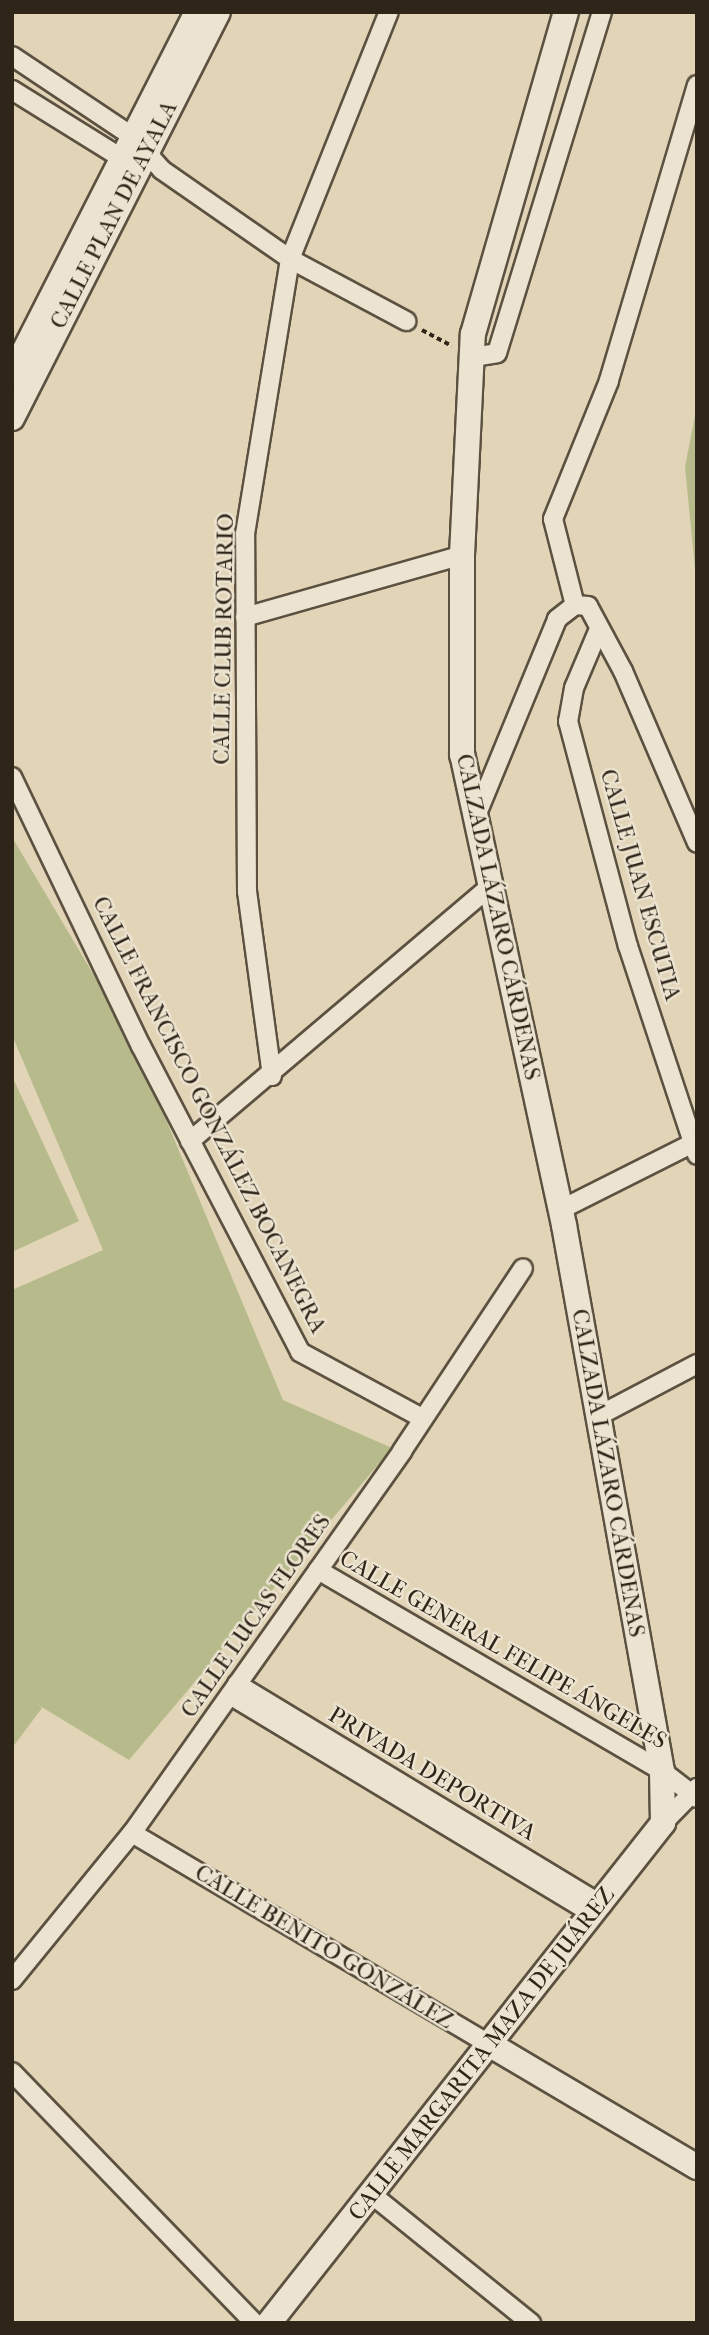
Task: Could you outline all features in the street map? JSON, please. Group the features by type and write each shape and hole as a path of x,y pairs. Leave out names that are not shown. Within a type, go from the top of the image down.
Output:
{"street":[{"name":"CALLE PLAN DE AYALA","path":"12,418 139,156 198,12"},
{"name":"CALLE PLAN DE AYALA","path":"12,375 139,156 218,12"},
{"name":"CALLE CLUB ROTARIO","path":"272,1076 247,892 245,534 290,259 389,12"},
{"name":"CALZADA LÁZARO CÁRDENAS","path":"566,12 473,334 462,555 462,755 560,1210 662,1771 663,1823"},
{"path":"473,357 497,353 602,12"},
{"path":"12,56 139,156 290,259 406,321"},
{"path":"575,605 553,519 609,381 697,85"},
{"path":"12,90 139,156"},
{"path":"245,617 462,555"},
{"path":"476,816 558,618 575,605 588,606 697,843"},
{"name":"CALLE JUAN ESCUTIA","path":"599,629 574,688 568,721 628,946 695,1149"},
{"name":"CALLE FRANCISCO GONZÁLEZ BOCANEGRA","path":"12,777 190,1141 300,1352 422,1418"},
{"path":"190,1141 272,1076 491,886"},
{"path":"560,1210 695,1149"},
{"name":"CALLE LUCAS FLORES","path":"12,1980 132,1833 318,1570 523,1268"},
{"path":"598,1416 697,1364"},
{"name":"CALLE GENERAL FELIPE ÁNGELES","path":"318,1570 662,1771 695,1793"},
{"name":"PRIVADA DEPORTIVA","path":"234,1690 598,1910"},
{"name":"CALLE MARGARITA MAZA DE JUÁREZ","path":"269,2323 598,1910 663,1823 695,1793"},
{"name":"CALLE BENITO GONZÁLEZ","path":"132,1833 697,2167"},
{"path":"12,2072 254,2323"},
{"path":"371,2194 531,2323"}],"path":[{"path":"406,321 473,357"}],"green space":[{"path":"697,405 697,589 685,467"},
{"path":"12,837 134,1043 283,1400 392,1448 129,1760 35,1703 42,1708 12,1748 12,1290 103,1250 12,1035"},
{"path":"12,1076 79,1221 12,1252"}]}
